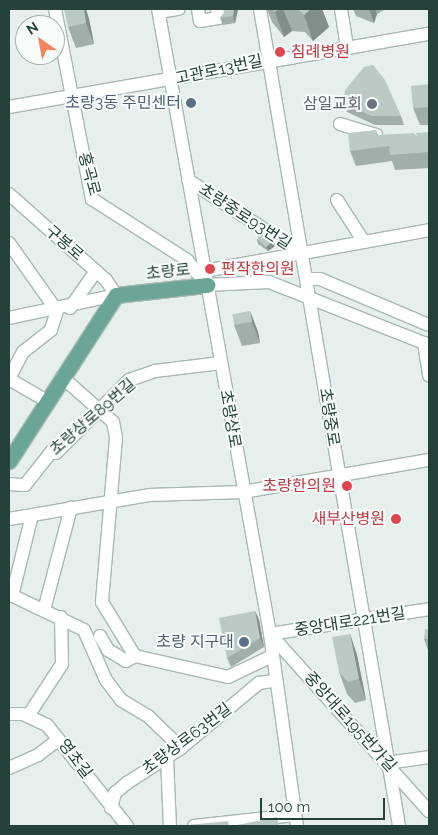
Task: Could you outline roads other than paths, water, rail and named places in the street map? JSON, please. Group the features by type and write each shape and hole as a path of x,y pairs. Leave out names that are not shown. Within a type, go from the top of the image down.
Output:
{"main road":[{"name":"초량로","path":"116,295 206,278"},
{"path":"9,461 116,295"}],"street":[{"name":"홍곡로","path":"55,9 92,200 187,260 206,278"},
{"name":"초량상로","path":"179,9 158,10 270,634 274,682 296,820"},
{"path":"198,9 200,21 219,18 217,9"},
{"name":"초량중로","path":"260,9 399,826"},
{"path":"341,9 347,47"},
{"name":"고관로13번길","path":"9,107 171,80 268,60 429,34"},
{"path":"340,124 372,135 391,135"},
{"name":"초량중로93번길","path":"188,180 301,253"},
{"name":"구봉로","path":"9,194 96,271 116,295"},
{"path":"337,200 364,242"},
{"path":"206,278 301,253 429,230"},
{"path":"9,243 57,311"},
{"path":"70,308 96,271"},
{"name":"초량로","path":"206,278 269,282 310,296 427,344"},
{"path":"307,279 320,278 429,325"},
{"path":"9,318 57,311 116,295"},
{"path":"47,401 9,378 23,352 50,330 57,311"},
{"path":"427,344 429,376"},
{"name":"초량상로89번길","path":"9,484 25,485 52,451 56,453 129,380 155,372 220,363"},
{"path":"62,377 100,407 113,422 116,438 102,602 135,656"},
{"path":"9,519 150,495 243,492 429,460"},
{"path":"44,610 71,508"},
{"path":"32,514 10,595 61,617 84,630 106,680 121,700 148,716 181,748"},
{"name":"중앙대로221번길","path":"270,634 363,621 429,609"},
{"path":"28,716 62,664 61,617"},
{"name":"중앙대로195번가길","path":"270,634 429,811"},
{"path":"100,636 108,650 126,661 135,656 228,677 272,656"},
{"name":"초량상로63번길","path":"111,808 115,794 181,748 259,683 274,682"},
{"name":"영초길","path":"9,714 28,716 48,725 126,826"},
{"path":"9,768 38,755 59,739"},
{"path":"387,763 429,757"},
{"path":"167,758 170,826"},
{"path":"194,826 296,820"}],"place":[{"name":"침례병원","path":"280,52"},
{"name":"초량3동 주민센터","path":"191,103"},
{"name":"삼일교회","path":"372,104"},
{"name":"편작한의원","path":"210,269"},
{"name":"초량한의원","path":"347,486"},
{"name":"새부산병원","path":"396,519"},
{"name":"초량 지구대","path":"244,642"}]}
